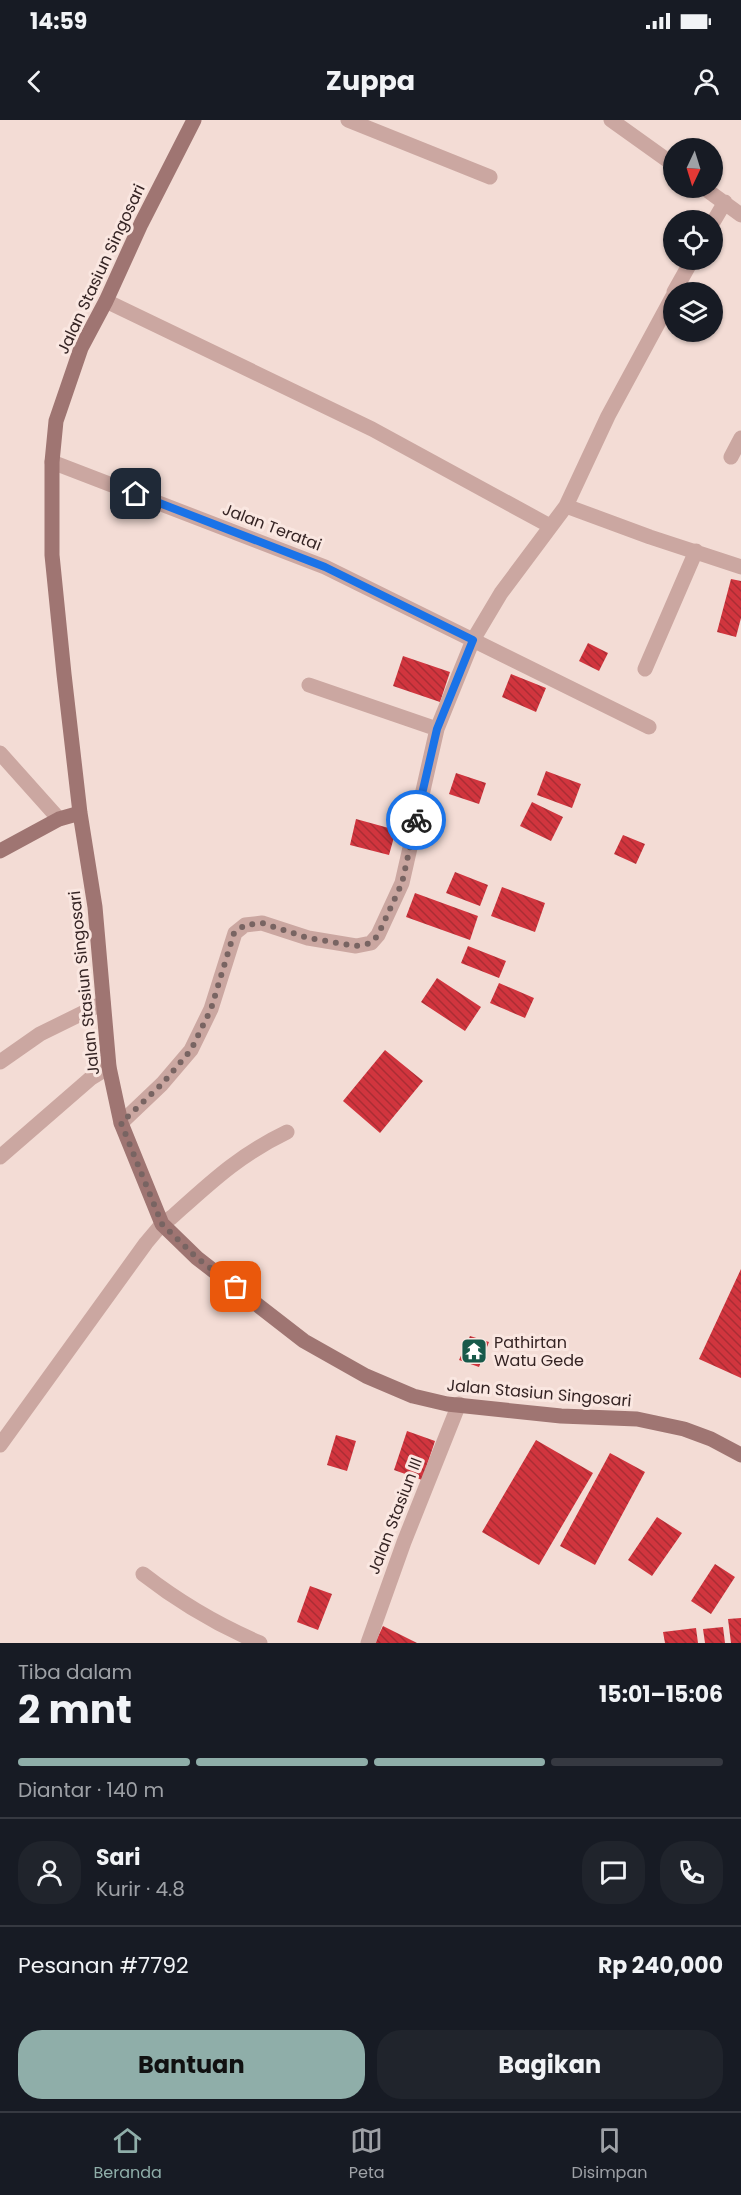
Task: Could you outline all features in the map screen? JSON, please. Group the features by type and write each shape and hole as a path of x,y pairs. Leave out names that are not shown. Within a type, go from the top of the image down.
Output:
{"street":[{"name":"Jalan Stasiun Singosari","path":"194,120 81,348 56,421 52,462 52,555 80,813 95,907 109,1067 121,1123 162,1224 197,1258 304,1341 366,1376 413,1396 447,1404 561,1416 637,1419 684,1429 711,1439 741,1455"},
{"path":"348,120 490,177"},
{"path":"611,120 663,157"},
{"path":"719,198 741,215"},
{"path":"720,210 725,202"},
{"path":"106,301 372,429 550,526"},
{"path":"121,1123 162,1084 191,1050 211,1009 234,933 245,925 262,923 308,938 356,946 371,943 378,935 402,883 437,729 473,640 501,593 566,506 608,416 663,314"},
{"path":"731,457 741,438"},
{"name":"Jalan Teratai","path":"52,462 325,567 649,727"},
{"path":"566,506 741,567"},
{"path":"645,669 696,551"},
{"path":"309,685 437,729"},
{"path":"0,753 58,819"},
{"path":"0,851 58,819 80,813"},
{"path":"0,1062 40,1034 103,1003"},
{"path":"0,1157 91,1078 109,1067"},
{"path":"0,1445 162,1224 172,1218 224,1169 259,1145 287,1132"},
{"name":"Jalan Stasiun III","path":"368,1643 404,1542 459,1404"},
{"path":"143,1574 176,1599 260,1643"}],"building":[{"path":"731,579 741,581 741,618 736,637 717,632"},
{"path":"588,643 608,653 599,671 579,661"},
{"path":"403,656 450,672 440,702 393,686"},
{"path":"511,674 546,688 536,712 502,697"},
{"path":"546,771 581,784 572,808 537,795"},
{"path":"456,773 486,783 479,804 449,794"},
{"path":"532,802 563,817 551,841 520,826"},
{"path":"356,819 396,830 389,855 350,845"},
{"path":"623,835 645,844 636,864 614,854"},
{"path":"455,872 488,885 480,906 446,893"},
{"path":"502,887 545,903 535,932 491,916"},
{"path":"415,893 478,916 470,940 406,917"},
{"path":"468,946 506,961 499,978 461,963"},
{"path":"437,978 481,1007 465,1031 421,1002"},
{"path":"499,983 534,998 525,1018 490,1003"},
{"path":"385,1050 423,1081 380,1133 343,1101"},
{"path":"741,1269 741,1378 699,1359"},
{"name":"Pathirtan Watu Gede","path":"470,1336 489,1342 479,1367 459,1360"},
{"path":"407,1431 435,1441 422,1480 394,1470"},
{"path":"336,1435 356,1441 347,1471 327,1465"},
{"path":"536,1440 593,1473 539,1565 482,1532"},
{"path":"610,1453 645,1472 595,1565 560,1546"},
{"path":"657,1517 682,1533 652,1576 628,1560"},
{"path":"715,1564 735,1577 711,1614 691,1601"},
{"path":"310,1586 332,1594 318,1630 297,1622"},
{"path":"741,1618 741,1643 731,1643 728,1619"},
{"path":"383,1626 417,1643 375,1643"},
{"path":"723,1627 725,1643 705,1643 703,1629"},
{"path":"696,1628 698,1643 665,1643 663,1632"}],"way so far":[{"path":"236,1287 197,1258 162,1224 121,1123 162,1084 191,1050 211,1009 234,933 245,925 262,923 308,938 356,946 371,943 378,935 402,883 416,820"}],"place":[{"name":"Pathirtan Watu Gede","path":"474,1351"}],"route":[{"path":"136,494 325,567 473,640 437,729 416,820"}]}
